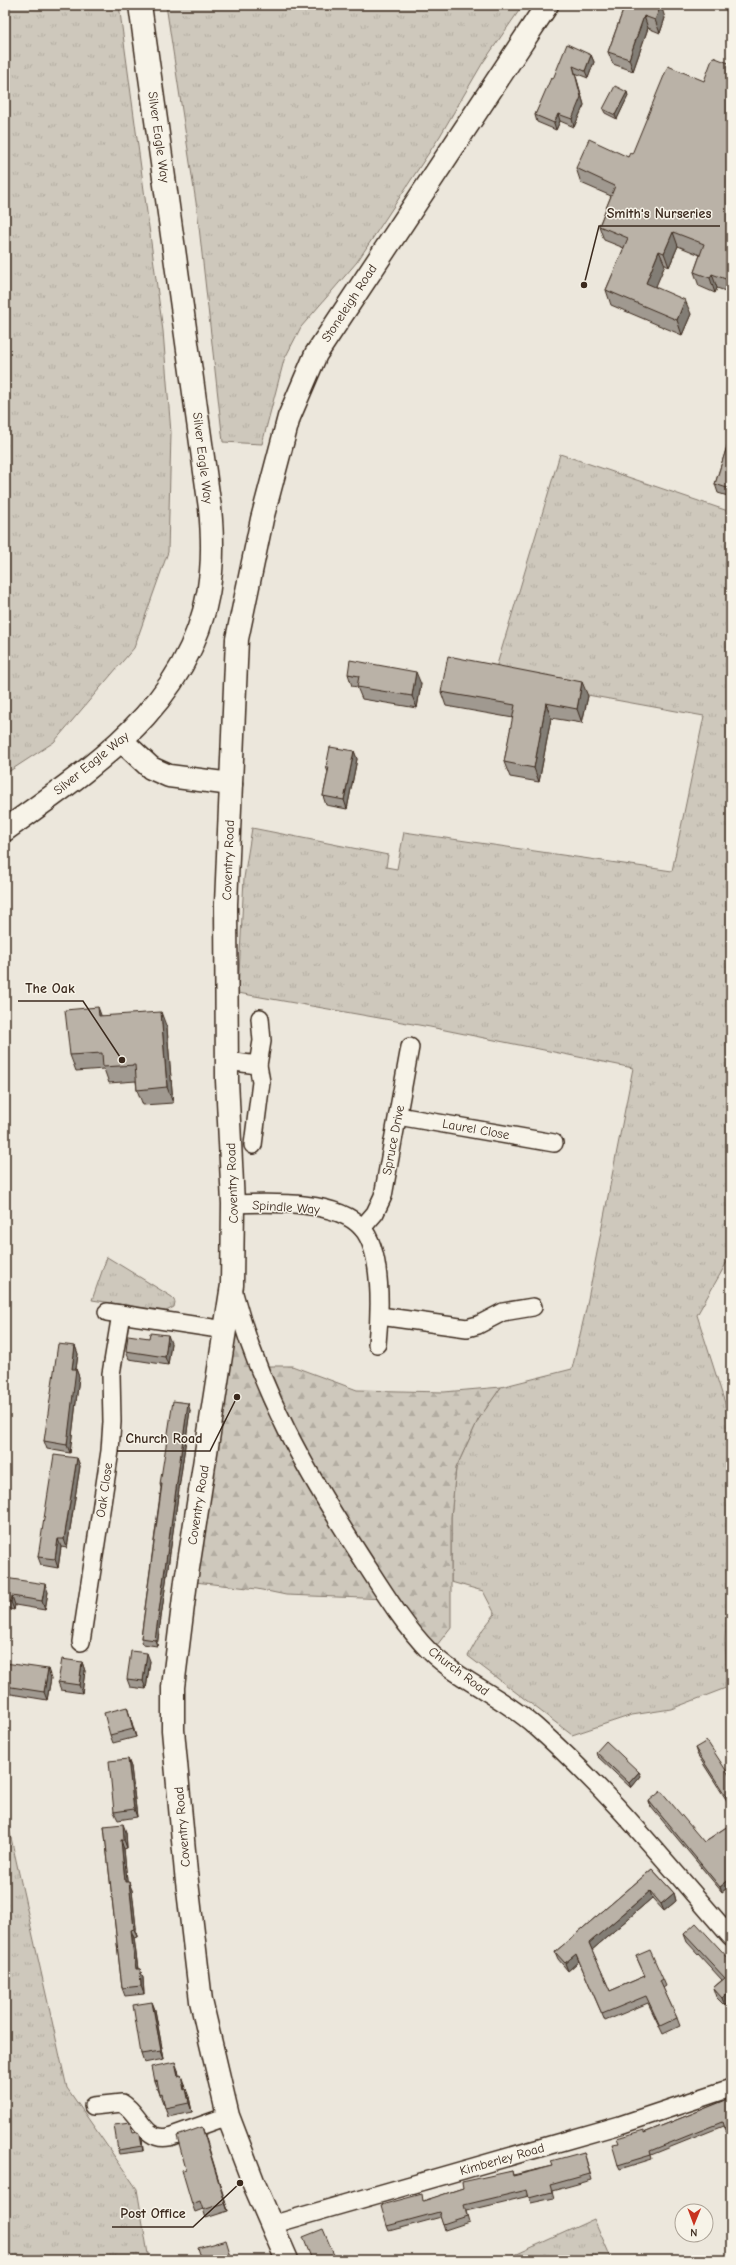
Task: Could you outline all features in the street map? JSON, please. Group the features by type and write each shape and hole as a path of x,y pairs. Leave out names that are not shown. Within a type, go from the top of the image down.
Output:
{"street":[{"name":"Silver Eagle Way","path":"5,830 122,741 177,677 200,626 207,600 213,543 203,453 140,5"},
{"name":"Stoneleigh Road","path":"237,638 261,527 289,417 316,354 547,5"},
{"name":"Coventry Road","path":"237,638 226,904 227,1061 233,1204 232,1285 181,1620 173,1687 172,1730 186,1873 201,2001 213,2059 228,2116 271,2225 287,2260"},
{"path":"122,741 151,768 169,776 231,784"},
{"path":"253,1145 261,1082 258,1064 262,1041 260,1018"},
{"name":"Spruce Drive","path":"362,1228 375,1213 383,1196 410,1047"},
{"path":"227,1061 258,1064"},
{"name":"Laurel Close","path":"398,1116 554,1143"},
{"name":"Spindle Way","path":"233,1204 269,1203 324,1209 346,1216 362,1228 374,1255 380,1316 377,1344"},
{"name":"Church Road","path":"232,1285 246,1337 288,1436 330,1509 388,1599 429,1651 466,1679 523,1715 570,1758 616,1805 731,1937"},
{"path":"380,1316 467,1328 478,1325 503,1312 533,1307"},
{"name":"Oak Close","path":"81,1642 110,1451 112,1422 111,1374 114,1313 225,1330"},
{"name":"Kimberley Road","path":"271,2225 620,2125 731,2088"},
{"path":"93,2106 122,2103 147,2131 161,2138 170,2137 228,2116"}],"green space":[{"path":"5,5 119,5 163,331 171,433 168,552 134,648 54,742 5,774"},
{"path":"166,5 523,5 482,64 440,136 357,262 301,327 284,360 262,444 223,442 197,209"},
{"path":"560,454 731,512 731,1255 697,1315 731,1422 731,1542 725,1640 726,1664 731,1672 731,1686 671,1709 632,1715 572,1735 468,1656 483,1629 495,1614 483,1591 451,1582 451,1517 456,1468 478,1420 501,1387 572,1369 586,1309 633,1068 430,1027 238,993 244,878 252,828 388,855 386,867 397,869 404,832 672,871 704,716 493,678"},
{"path":"107,1257 172,1297 175,1302 174,1307 166,1311 92,1300"},
{"path":"232,1285 257,1366 292,1366 357,1390 444,1392 501,1387 478,1420 456,1468 451,1517 451,1627 437,1645 429,1651 388,1599 286,1595 257,1589 186,1581"},
{"path":"5,1811 67,2088 137,2189 149,2260 5,2260"},
{"path":"594,2219 612,2260 504,2260"}],"building":[{"path":"625,5 661,5 655,20 644,16 629,59 608,52"},
{"path":"567,44 591,55 585,71 573,66 581,97 572,119 558,114 554,123 535,115 551,78 553,79"},
{"path":"713,57 731,64 731,281 712,274 710,278 694,272 704,244 673,232 664,253 659,251 646,283 685,300 677,320 606,290 628,238 599,226 615,186 576,168 589,139 628,157 630,153 632,154 668,66 704,81"},
{"path":"615,86 627,92 615,115 603,109"},
{"path":"731,434 731,488 730,489 715,484"},
{"path":"448,656 582,682 577,709 546,703 534,768 504,762 515,705 441,692"},
{"path":"350,660 416,672 412,696 357,687 359,676 348,674"},
{"path":"330,747 354,751 344,800 323,796 329,767 326,767"},
{"path":"98,1007 99,1016 161,1012 167,1087 137,1090 135,1065 103,1067 102,1053 70,1055 65,1010"},
{"path":"150,1333 168,1335 165,1357 126,1351 128,1335 149,1338"},
{"path":"58,1344 75,1346 72,1369 76,1369 67,1445 44,1441"},
{"path":"173,1401 188,1403 155,1640 141,1638 162,1484 160,1484"},
{"path":"54,1455 77,1458 64,1539 58,1539 55,1559 38,1557"},
{"path":"5,1578 45,1584 42,1601 12,1596 11,1602 5,1601"},
{"path":"131,1651 147,1653 143,1681 127,1679"},
{"path":"62,1659 82,1662 79,1685 58,1682"},
{"path":"5,1663 48,1669 44,1692 5,1686"},
{"path":"127,1707 133,1729 110,1735 104,1713"},
{"path":"606,1741 639,1772 629,1783 596,1752"},
{"path":"707,1741 731,1778 731,1804 695,1748"},
{"path":"128,1759 134,1809 114,1812 109,1761"},
{"path":"661,1791 704,1842 731,1824 731,1878 720,1887 649,1801"},
{"path":"123,1824 124,1840 121,1840 125,1882 129,1882 134,1929 131,1930 133,1949 136,1969 140,1969 141,1986 122,1988 104,1826"},
{"path":"652,1869 674,1893 661,1904 650,1891 589,1943 610,1991 645,1976 636,1956 650,1950 663,1979 660,1981 677,2018 660,2026 646,1996 602,2014 576,1954 565,1963 555,1952"},
{"path":"696,1923 731,1961 731,1995 729,1992 722,1998 713,1988 725,1978 684,1934"},
{"path":"152,2002 161,2051 141,2054 133,2005"},
{"path":"175,2062 178,2076 181,2075 184,2090 186,2089 189,2103 165,2108 162,2094 160,2095 157,2080 154,2081 151,2067"},
{"path":"731,2098 731,2125 724,2128 722,2122 650,2151 651,2155 618,2165 612,2144 619,2143 617,2138 644,2130 644,2133"},
{"path":"130,2123 133,2133 138,2132 140,2135 142,2146 118,2150 114,2125"},
{"path":"202,2127 225,2203 203,2210 200,2201 192,2204 182,2170 186,2169 177,2136"},
{"path":"584,2152 590,2174 550,2185 552,2192 529,2198 527,2190 464,2205 467,2216 443,2224 439,2212 387,2226 381,2205 422,2194 423,2201 463,2188 462,2182 512,2171 513,2176 553,2166 551,2161"},
{"path":"323,2229 336,2260 312,2260 303,2237"},
{"path":"226,2240 232,2260 202,2260 198,2248"}],"place":[{"name":"Smith's Nurseries","path":"584,285"},
{"name":"The Oak","path":"122,1060"},
{"name":"Church Road","path":"237,1397"},
{"name":"Post Office","path":"240,2183"}]}
